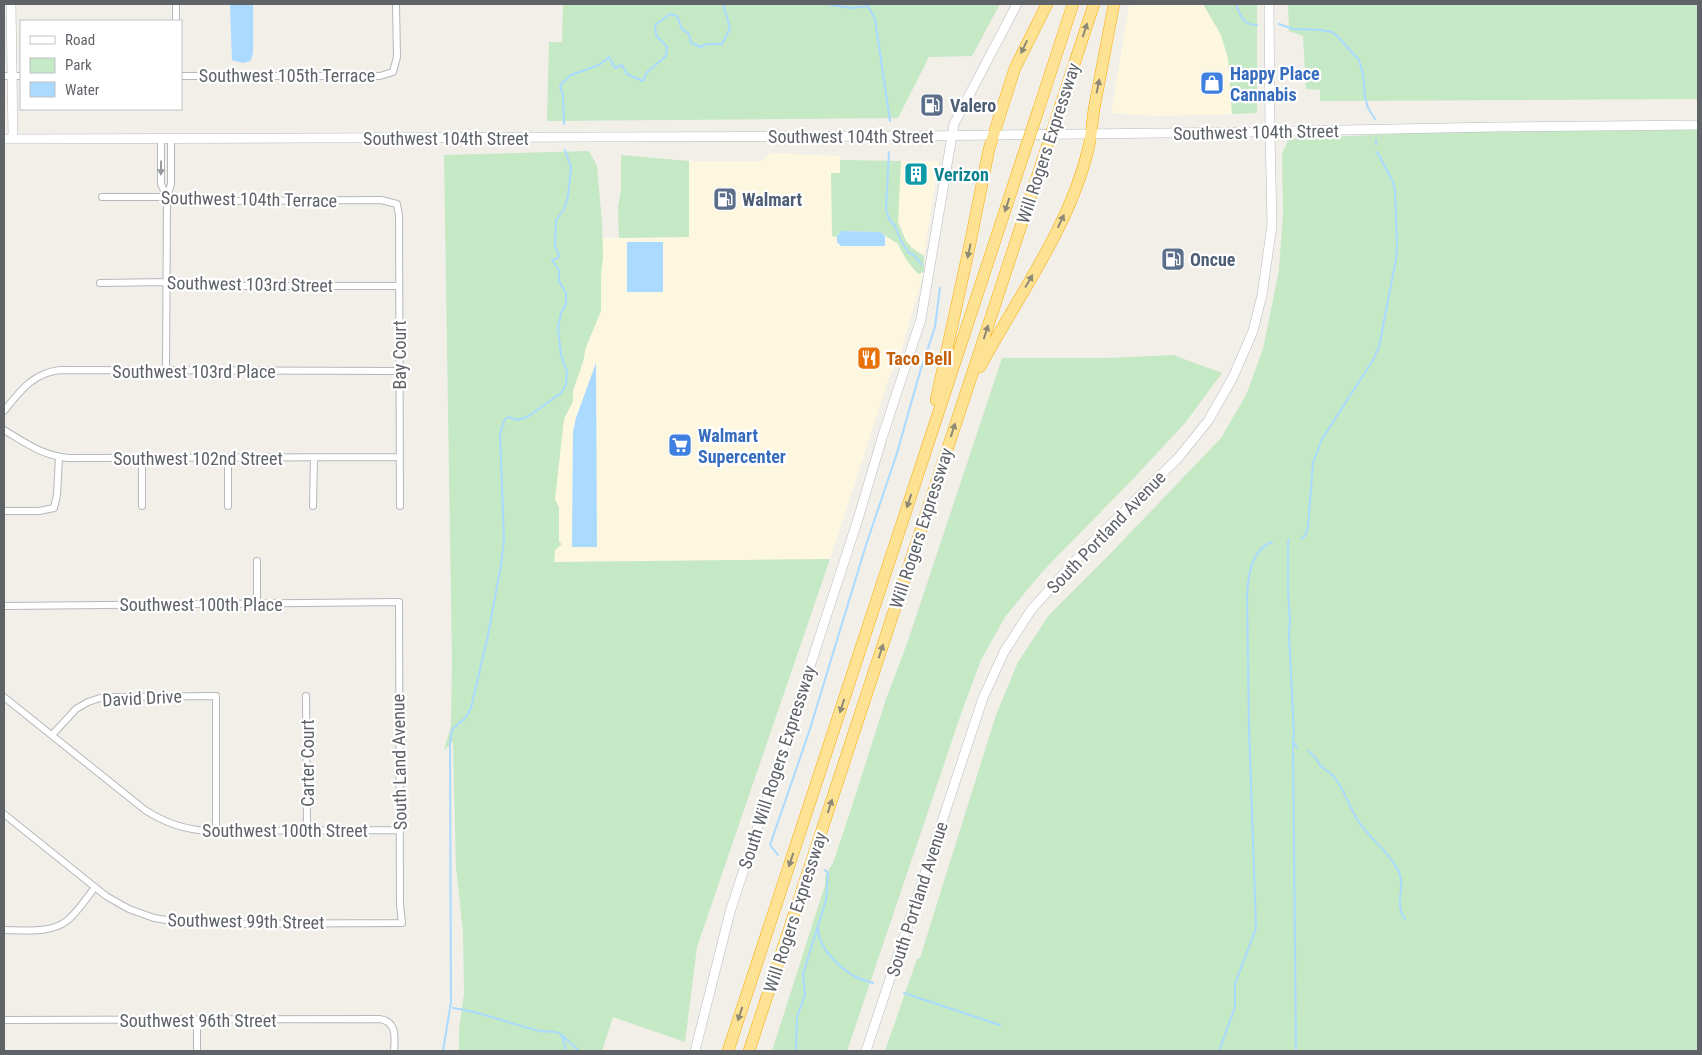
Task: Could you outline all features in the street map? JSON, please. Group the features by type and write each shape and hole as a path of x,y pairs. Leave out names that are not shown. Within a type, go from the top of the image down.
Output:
{"highway":[{"path":"924,455 989,149 1015,68 1027,40 1047,4"},
{"name":"Will Rogers Expressway","path":"728,1051 1072,4"},
{"name":"Will Rogers Expressway","path":"749,1051 1094,4"},
{"path":"965,395 1060,224 1073,193 1088,150 1094,107 1114,4"}],"main road":[{"path":"8,139 12,76 11,4"},
{"path":"953,135 954,124 1017,4"},
{"name":"South Portland Avenue","path":"866,1051 983,698 1004,652 1038,602 1085,550 1179,457 1208,421 1236,370 1252,331 1262,295 1272,225 1268,4"},
{"name":"Southwest 104th Street","path":"8,139 993,135 1698,125"},
{"name":"South Will Rogers Expressway","path":"695,1051 730,912 921,319 953,135"}],"street":[{"path":"176,4 176,20"},
{"name":"Southwest 105th Terrace","path":"182,76 380,76 393,72 397,57 396,4"},
{"path":"161,138 161,184 167,197"},
{"path":"166,371 167,197 171,184 171,138"},
{"name":"Southwest 104th Terrace","path":"102,197 167,197 216,201 381,200 396,204"},
{"name":"Bay Court","path":"396,204 399,216 400,506"},
{"name":"Southwest 103rd Street","path":"100,283 167,282 211,286 399,286"},
{"name":"Southwest 103rd Place","path":"4,411 32,380 47,372 60,370 399,371"},
{"name":"Southwest 102nd Street","path":"4,430 31,447 59,457 400,458"},
{"path":"4,511 39,511 54,508 57,495 59,457"},
{"path":"142,458 142,506"},
{"path":"228,458 228,506"},
{"path":"313,506 314,458"},
{"path":"257,561 257,604"},
{"name":"Southwest 100th Place","path":"4,606 399,602"},
{"name":"South Land Avenue","path":"399,602 400,905 402,922"},
{"name":"David Drive","path":"52,735 76,708 100,698 117,696 216,696 216,831"},
{"name":"Carter Court","path":"306,696 307,831"},
{"name":"Southwest 100th Street","path":"4,697 153,815 167,822 188,829 216,831 400,830"},
{"name":"Southwest 99th Street","path":"4,814 114,901 135,912 154,918 181,923 402,922"},
{"path":"4,930 42,930 62,924 75,913 95,887"},
{"name":"Southwest 96th Street","path":"4,1020 378,1019 390,1024 395,1033 394,1051"},
{"path":"197,1020 197,1051"}],"shaded area":[{"path":"1129,4 1203,4 1221,35 1228,58 1232,114 1157,116 1111,113"},
{"path":"771,153 840,156 840,173 832,173 832,236 837,237 837,242 841,246 885,246 885,236 898,244 918,274 924,272 898,362 891,372 830,559 554,562 555,550 559,542 559,508 555,499 561,436 564,419 573,401 573,391 586,347 601,311 602,238 689,237 689,161 763,161","holes":["595,365 596,547 572,547 573,432 576,418"]},
{"path":"901,161 939,161 924,256 912,248 906,241 898,222"}],"green space":[{"path":"563,4 1000,4 972,56 929,57 898,118 547,121 549,42 562,42"},
{"path":"1203,4 1257,4 1257,113 1232,114 1228,58 1221,35"},
{"path":"1288,4 1698,4 1698,99 1320,101 1320,90 1306,89 1303,36 1289,31"},
{"path":"1698,130 1698,1051 885,1051 917,959 920,958 996,715 1018,662 1049,615 1221,438 1246,395 1263,349 1279,270 1283,214 1282,154 1287,139 1439,132"},
{"path":"589,151 597,166 602,223 601,311 586,347 573,391 573,401 564,419 555,499 559,508 559,542 562,544 555,550 554,562 830,559 697,947 685,1042 613,1017 602,1051 459,1051 459,1029 464,994 463,932 456,867 453,742 444,750 451,726 452,661 444,155"},
{"path":"621,155 689,161 689,237 619,238 618,208 621,189"},
{"path":"840,160 901,161 898,222 906,241 912,248 924,256 924,272 918,274 907,261 898,244 880,232 841,231 837,237 832,236 831,173 840,173"},
{"path":"1173,355 1222,373 1185,423 1042,572 1005,617 981,660 847,1051 772,1051 825,885 825,876 833,863 886,699 908,641 1002,358 1108,358"}],"water":[{"path":"230,4 253,4 253,53 251,60 242,63 232,60"},
{"path":"841,231 880,232 885,236 885,246 841,246 837,242 837,237"},
{"path":"627,242 663,242 663,292 627,292"},
{"path":"596,363 597,547 572,547 573,432 576,418"}],"waterway":[{"path":"564,124 563,95 560,85 571,75 599,65 609,57 615,68 622,65 627,74 643,81 647,72 666,56 667,47 656,35 655,25 670,14 677,16 682,29 689,34 691,43 701,47 707,44 722,44 730,28 723,4"},
{"path":"825,4 852,8 868,6"},
{"path":"869,4 868,6 875,19 890,121"},
{"path":"1236,4 1245,21 1252,25 1257,25"},
{"path":"1279,24 1293,29 1332,32 1337,36 1359,60 1363,74 1365,97 1368,108 1375,119"},
{"path":"443,1051 451,1002 450,743 452,730 466,717 471,708 488,635 501,565 504,540 500,435 502,427 505,419 508,417 518,420 529,416 561,393 566,385 567,372 561,355 558,328 561,313 566,304 566,293 559,281 559,270 552,260 558,258 559,255 555,246 556,220 564,209 568,196 571,167 565,150"},
{"path":"889,152 886,209 889,219 895,226 901,241 909,253 914,255 922,265"},
{"path":"1301,539 1305,536 1308,527 1313,463 1322,439 1373,360 1379,347 1397,246 1395,191 1393,182 1377,152"},
{"path":"778,855 770,845 809,732 866,545 897,453 935,327 940,288"},
{"path":"1289,540 1288,591 1293,741 1297,748"},
{"path":"1219,1051 1235,1007 1235,984 1256,928 1249,727 1247,596 1248,580 1255,557 1259,551 1272,542"},
{"path":"1293,741 1296,1051"},
{"path":"1308,751 1335,778 1362,826 1394,863 1400,877 1400,907 1405,919"},
{"path":"796,1051 797,1017 805,995 803,974 826,900 828,873 825,870"},
{"path":"818,928 821,943 830,956 854,976 873,983"},
{"path":"904,993 1000,1025"},
{"path":"453,1008 475,1012 540,1031 556,1032 562,1035 566,1051"},
{"path":"563,1036 579,1051"}],"place":[{"name":"Happy Place Cannabis","path":"1212,83"},
{"name":"Valero","path":"932,105"},
{"name":"Verizon","path":"916,174"},
{"name":"Walmart","path":"725,199"},
{"name":"Oncue","path":"1173,259"},
{"name":"Taco Bell","path":"869,358"},
{"name":"Walmart Supercenter","path":"680,445"}]}
